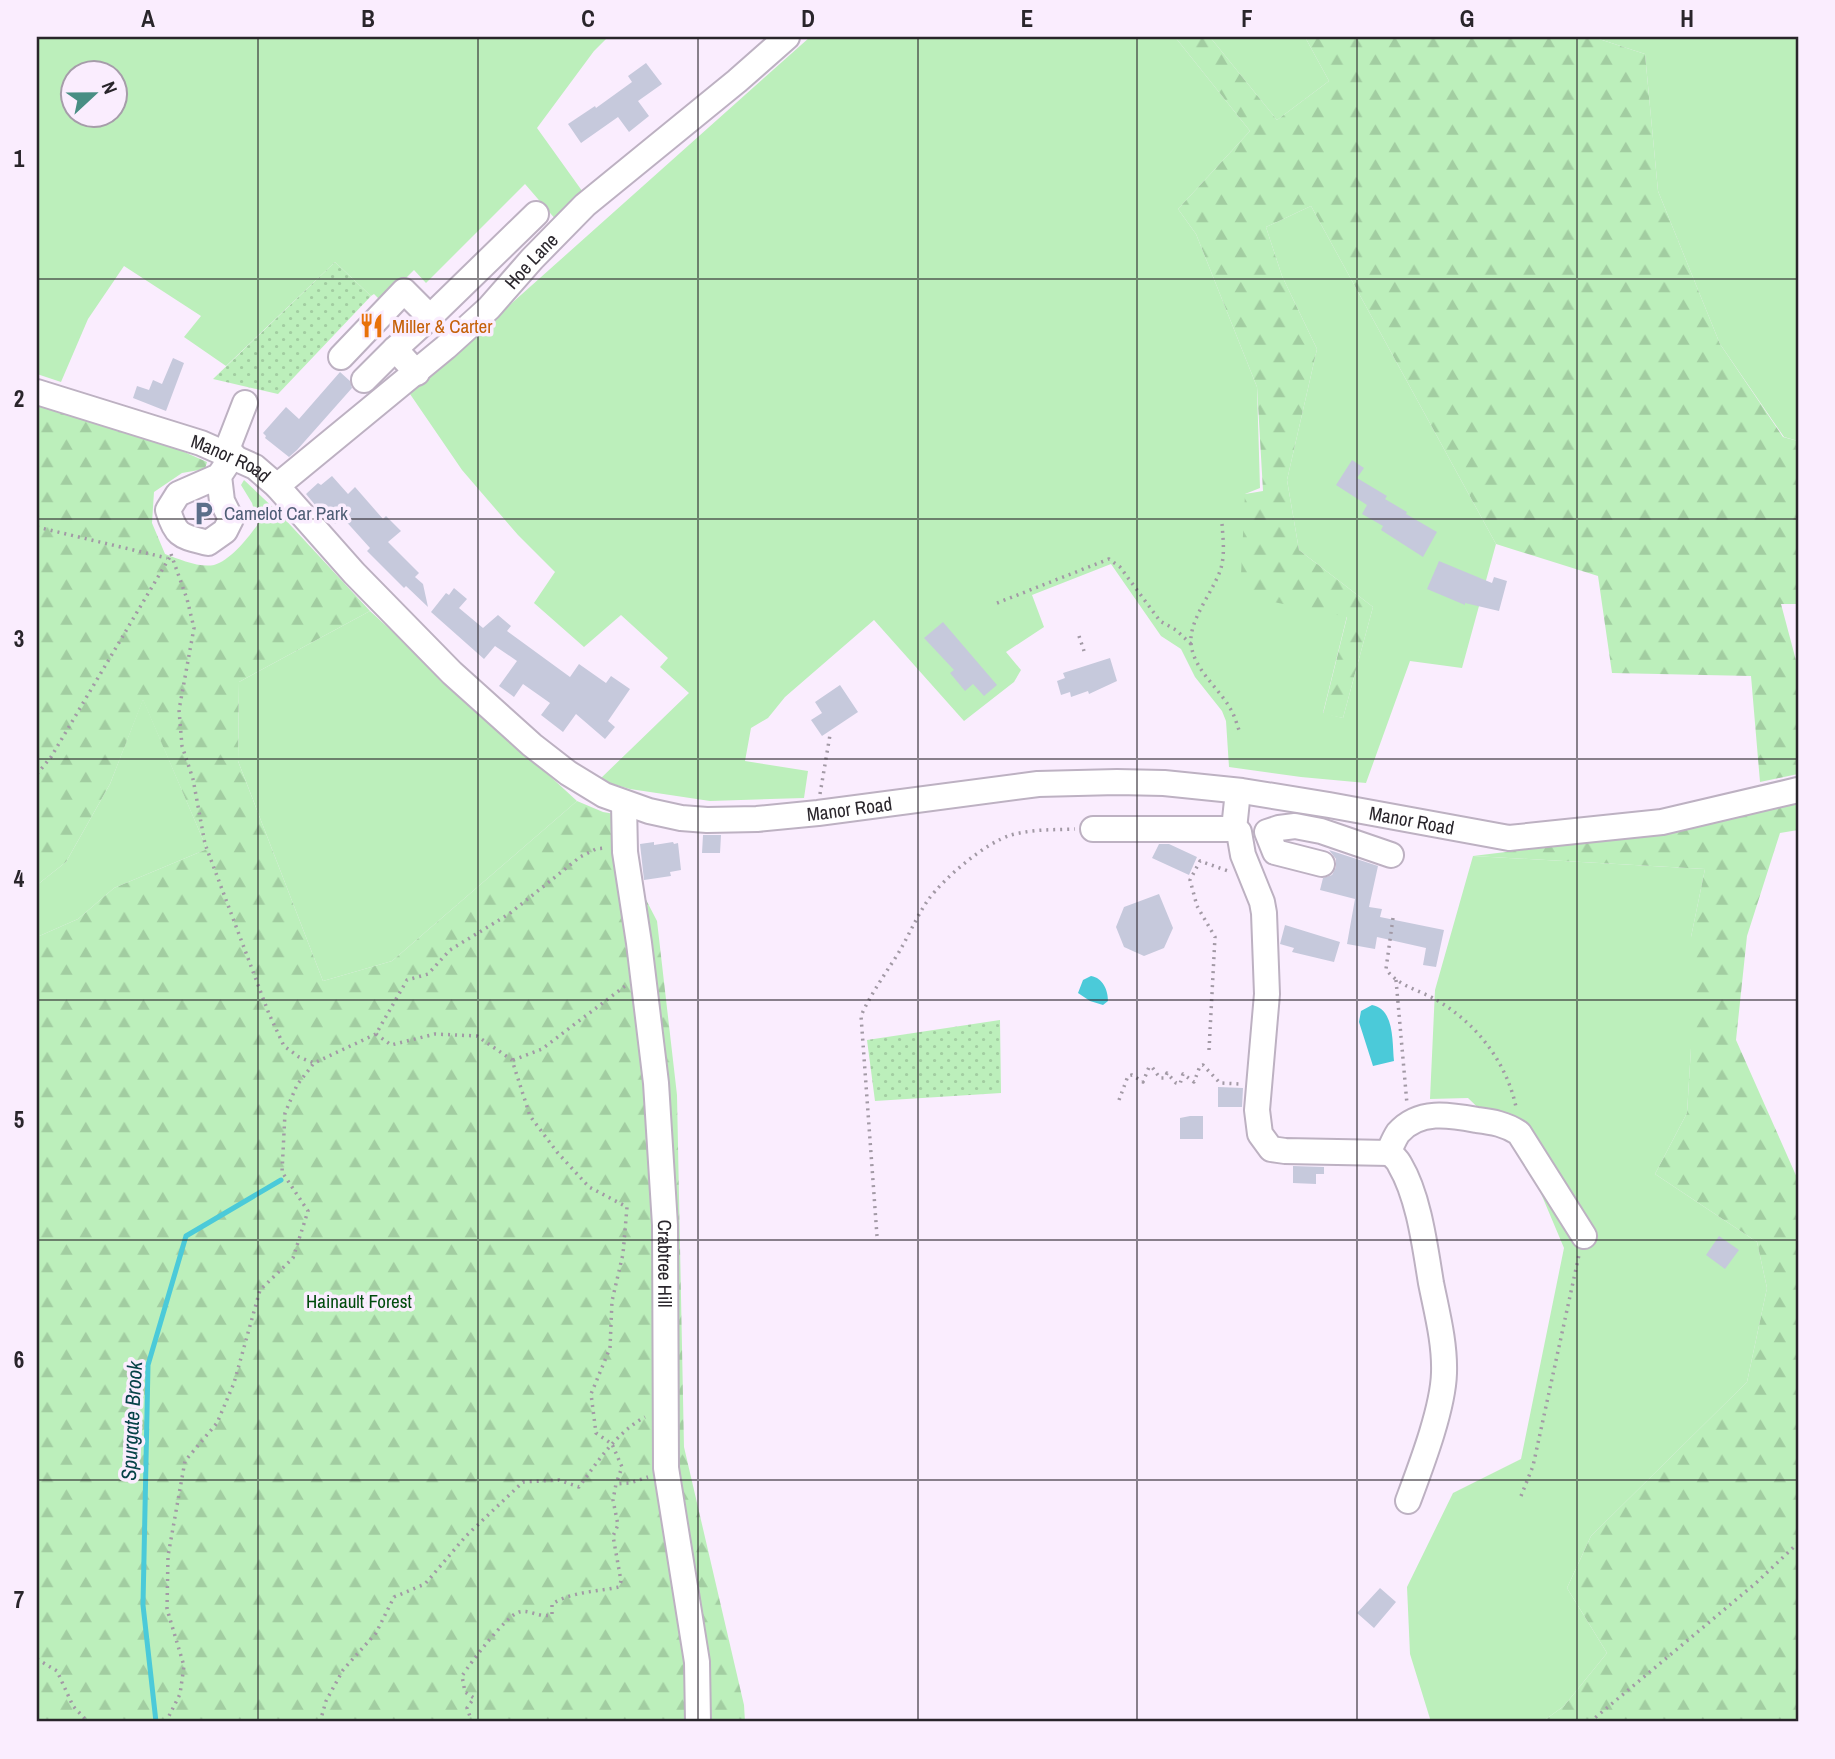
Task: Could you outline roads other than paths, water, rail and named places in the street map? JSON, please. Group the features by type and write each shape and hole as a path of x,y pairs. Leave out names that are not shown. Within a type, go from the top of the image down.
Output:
{"street":[{"name":"Hoe Lane","path":"277,486 416,373 489,308 532,258 585,205 787,37"},
{"path":"364,380 536,214"},
{"path":"341,357 404,291 430,317"},
{"path":"395,349 416,373"},
{"name":"Manor Road","path":"37,392 229,454 255,467 277,486 354,573 452,673 532,745 568,773 604,795 624,804 681,818 707,820 818,813 1038,784 1164,783 1329,805 1509,838 1662,822 1798,790"},
{"path":"219,476 245,403"},
{"path":"1238,791 1237,830 1264,913 1267,994 1257,1110 1260,1134 1271,1149 1285,1151 1393,1143 1419,1119 1437,1114 1508,1118 1584,1236"},
{"name":"Crabtree Hill","path":"624,804 625,852 656,1083 665,1225 666,1468 697,1662 698,1722"},
{"path":"1093,829 1267,832 1287,827 1308,828 1391,855"},
{"path":"1267,832 1275,852 1322,864"},
{"path":"1393,1143 1409,1183 1421,1230 1443,1345 1444,1375 1440,1399 1408,1501"}],"water":[{"path":"1091,976 1099,979 1106,989 1108,1001 1103,1005 1078,993 1083,980"},
{"path":"1372,1005 1385,1013 1389,1020 1394,1061 1373,1066 1359,1022 1361,1011"}],"waterway":[{"name":"Spurgate Brook","path":"156,1722 143,1605 148,1365 186,1236 281,1180"}],"place":[{"name":"Miller & Carter","path":"372,326"},
{"name":"Camelot Car Park","path":"204,513"}],"park label":[{"name":"Hainault Forest","path":"359,1301"}]}
